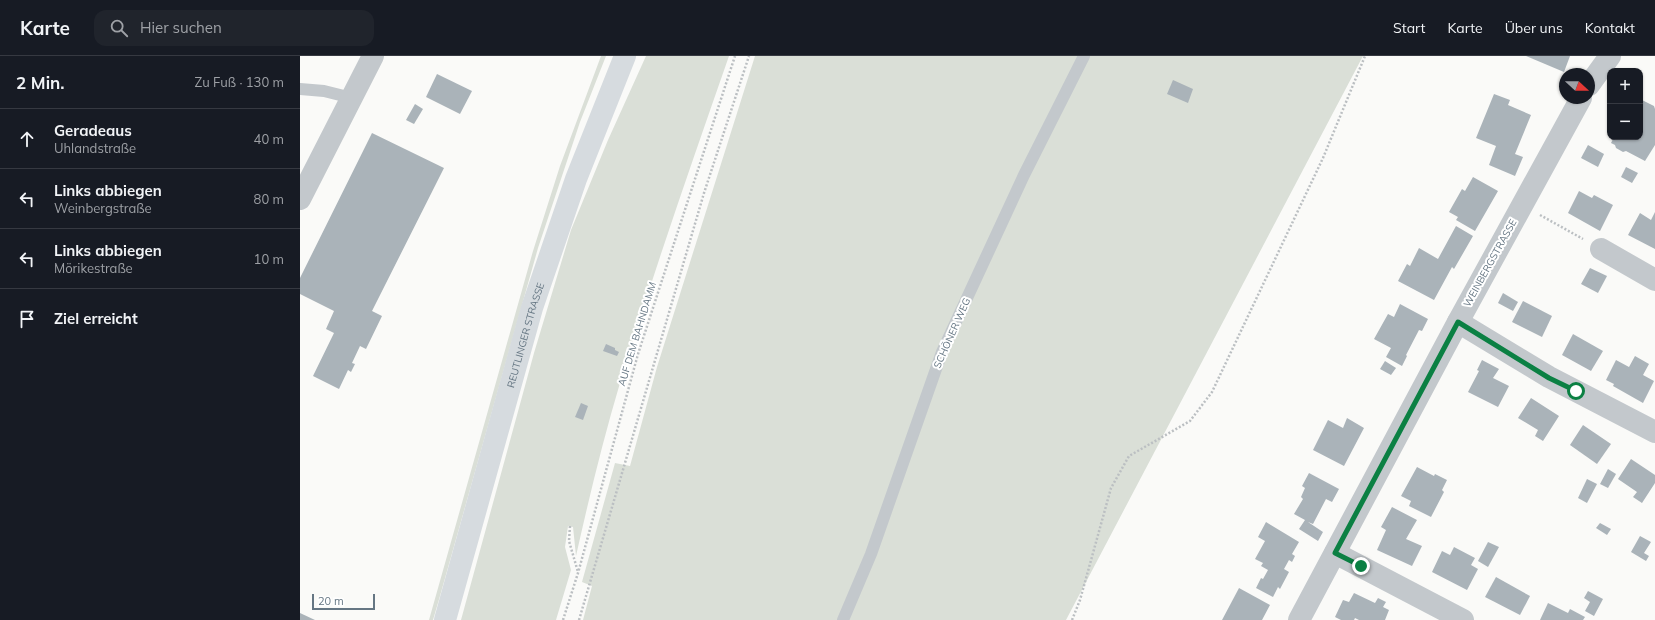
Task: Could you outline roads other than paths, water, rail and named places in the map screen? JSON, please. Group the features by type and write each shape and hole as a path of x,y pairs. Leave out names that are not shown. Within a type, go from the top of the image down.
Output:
{"main road":[{"name":"REUTLINGER STRASSE","path":"445,620 532,308 576,179 625,56"}],"street":[{"path":"301,196 373,56"},
{"path":"1595,76 1610,56"},
{"name":"WEINBERGSTRASSE","path":"1299,620 1458,322 1578,104"},
{"path":"1601,249 1655,280"},
{"path":"1458,322 1549,378 1655,432"},
{"path":"1335,553 1463,620"}],"lane":[{"name":"SCHÖNER WEG","path":"843,620 871,554 942,352 1024,175 1084,56"},
{"path":"300,90 324,91 352,98"}]}
